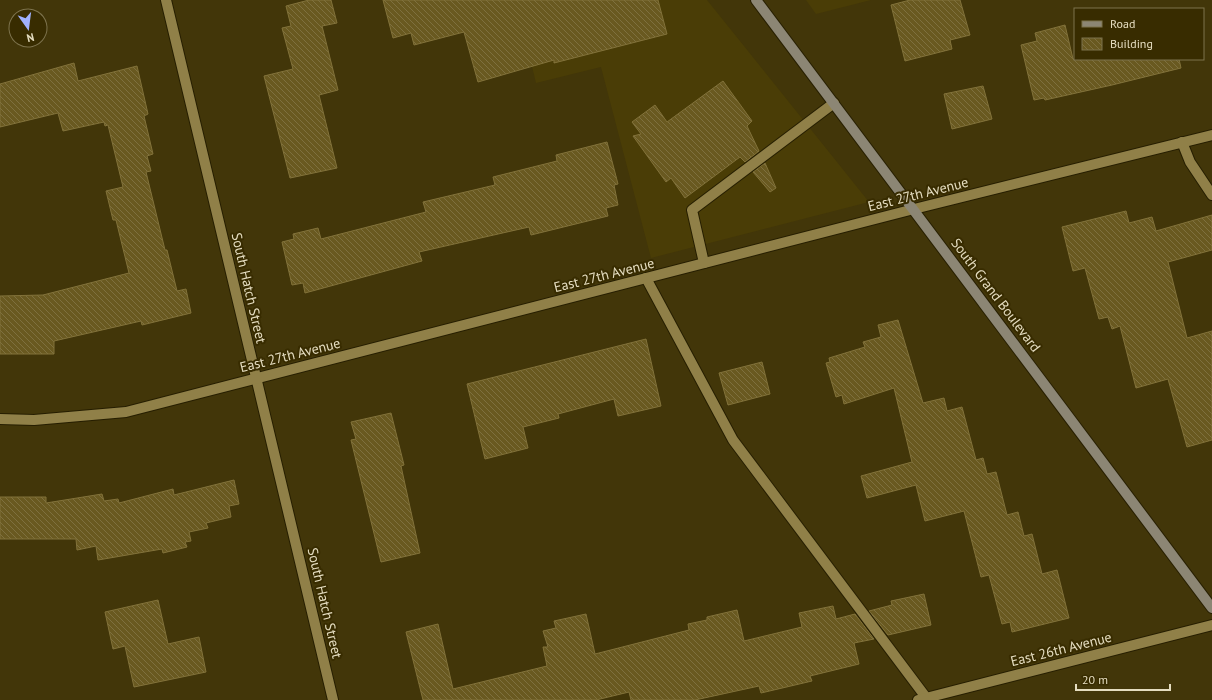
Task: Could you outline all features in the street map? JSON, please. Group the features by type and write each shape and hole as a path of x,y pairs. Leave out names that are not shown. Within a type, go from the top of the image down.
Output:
{"main road":[{"name":"South Grand Boulevard","path":"756,0 1212,608"}],"street":[{"name":"South Hatch Street","path":"166,0 333,700"},
{"path":"704,263 692,210 834,103"},
{"name":"East 27th Avenue","path":"0,419 34,420 126,412 914,209 1212,135"},
{"path":"1182,142 1190,162 1212,195"},
{"path":"646,278 733,440 924,699"},
{"name":"East 26th Avenue","path":"924,699 1212,625"}],"shaded area":[{"path":"516,0 707,0 869,202 651,258 601,67 536,83"},
{"path":"806,0 871,0 816,14"}],"building":[{"path":"309,0 331,0 337,23 322,26 338,90 319,95 337,168 290,178 264,76 293,69 282,28 291,26 286,6"},
{"path":"383,0 658,0 667,34 554,63 554,60 478,82 464,32 414,45 411,33 393,38"},
{"path":"910,0 960,0 970,35 950,40 952,49 905,61 891,5"},
{"path":"1065,25 1074,60 1179,60 1181,68 1045,100 1044,98 1034,100 1021,45 1037,41 1035,33"},
{"path":"74,63 78,81 137,66 148,114 144,116 153,154 147,156 151,171 146,172 165,250 167,250 177,291 186,289 191,313 142,325 141,321 54,341 54,354 0,354 0,296 43,295 129,273 116,220 113,220 106,191 123,187 108,125 105,126 104,122 63,131 58,113 0,127 0,84"},
{"path":"723,81 752,121 747,126 759,151 745,162 740,157 685,198 671,178 666,182 633,136 641,134 632,122 655,105 667,122"},
{"path":"983,86 992,119 952,129 944,94"},
{"path":"607,142 618,184 614,185 618,205 606,208 608,216 531,235 529,227 419,252 422,261 305,293 303,283 292,285 282,242 294,239 293,234 318,228 321,239 426,212 423,202 495,185 493,177 557,161 556,155"},
{"path":"765,163 776,188 770,192 753,172"},
{"path":"1126,211 1129,223 1152,217 1156,231 1212,215 1212,250 1168,262 1187,338 1212,331 1212,440 1187,447 1168,379 1136,388 1120,326 1112,329 1108,317 1099,319 1085,268 1073,271 1062,227"},
{"path":"898,320 923,403 944,398 947,411 962,407 976,460 983,458 987,474 996,472 1007,515 1018,512 1024,536 1032,534 1042,574 1057,570 1069,618 1012,632 1010,622 1002,624 989,575 981,577 964,511 925,521 916,485 867,498 861,476 912,462 894,388 844,404 842,395 836,397 826,363 830,362 829,358 865,347 863,342 881,337 878,325"},
{"path":"646,339 661,406 618,416 614,399 558,414 559,418 523,427 528,448 485,459 467,384"},
{"path":"762,362 770,394 728,405 719,373"},
{"path":"391,413 404,465 401,466 420,553 381,562 351,440 356,439 351,422"},
{"path":"234,480 239,504 229,506 231,517 206,523 208,528 189,532 191,541 185,542 187,547 163,553 162,549 98,560 96,546 77,550 76,539 0,539 0,497 46,497 46,503 102,494 104,501 118,499 119,503 173,489 174,495"},
{"path":"924,594 931,625 888,635 869,611 892,605 891,601"},
{"path":"158,600 168,644 199,637 206,672 134,687 125,646 113,649 105,612"},
{"path":"833,606 836,619 855,614 874,639 854,643 859,664 810,676 812,681 761,693 759,686 695,700 631,700 629,692 596,700 423,700 406,632 438,624 453,689 547,666 543,647 548,647 543,631 556,628 554,621 586,614 595,654 689,630 688,624 707,620 707,617 737,610 744,641 802,627 799,613"}]}
